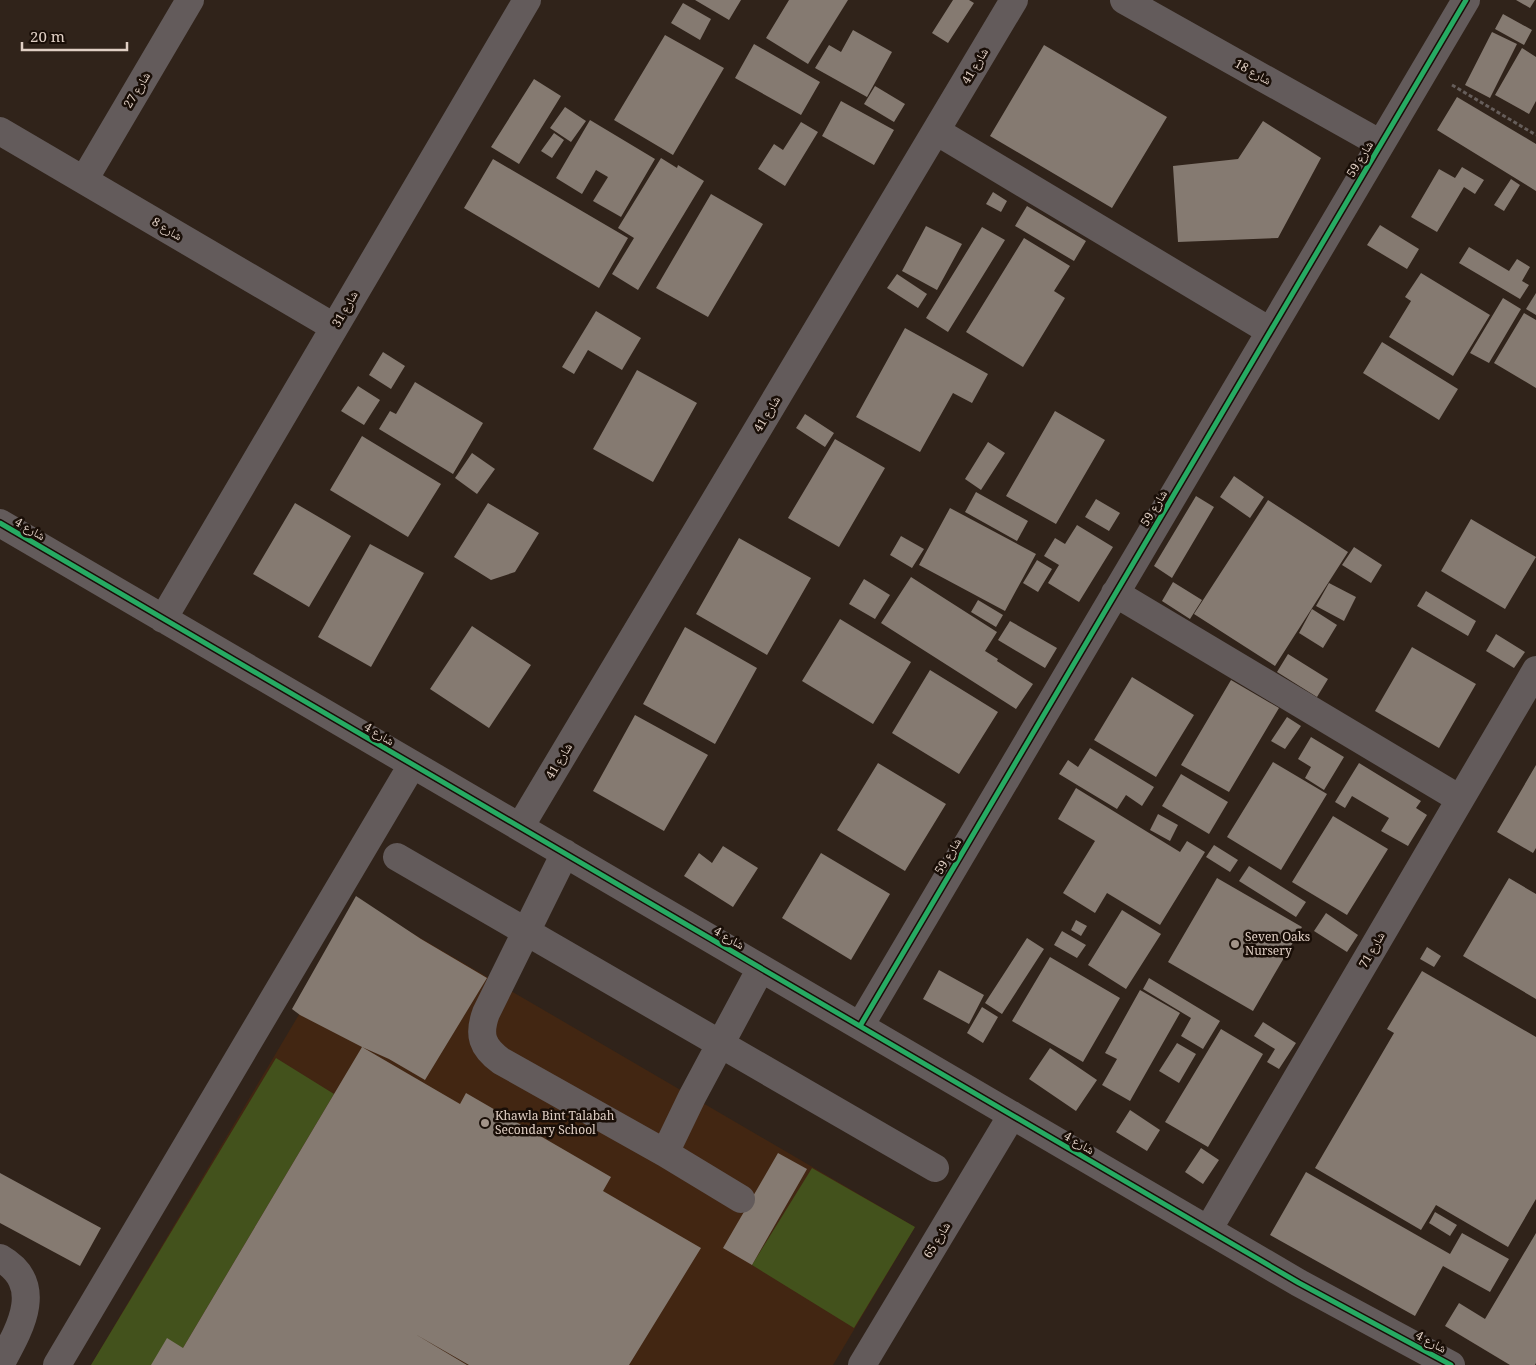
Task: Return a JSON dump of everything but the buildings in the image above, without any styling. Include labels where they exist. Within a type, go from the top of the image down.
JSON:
[{"type":"street","name":"شارع 27","points":[[84,180],[190,0]]},
{"type":"street","name":"شارع 31","points":[[164,619],[527,0]]},
{"type":"street","name":"شارع 41","points":[[520,827],[1014,0]]},
{"type":"street","name":"شارع 18","points":[[1124,0],[1381,144]]},
{"type":"street","name":"شارع 59","points":[[860,1026],[1466,0]]},
{"type":"street","name":"شارع 8","points":[[0,131],[334,327]]},
{"type":"street","points":[[936,131],[1270,331]]},
{"type":"street","name":"شارع 4","points":[[0,523],[1299,1283],[1451,1365]]},
{"type":"street","points":[[1115,593],[1460,799]]},
{"type":"street","name":"شارع 71","points":[[1208,1230],[1536,670]]},
{"type":"street","points":[[57,1365],[412,765]]},
{"type":"street","points":[[565,853],[481,1026],[483,1040],[489,1053],[665,1153],[741,1199]]},
{"type":"street","points":[[397,858],[935,1168]]},
{"type":"street","points":[[665,1153],[692,1097],[761,968]]},
{"type":"street","name":"شارع 65","points":[[862,1365],[1012,1115]]},
{"type":"street","points":[[0,1258],[10,1264],[18,1273],[26,1296],[25,1312],[20,1327],[0,1365]]},
{"type":"path","points":[[1426,69],[1536,135]]},
{"type":"shaded area","name":"Khawla Bint Talabah Secondary School","points":[[364,905],[915,1227],[833,1365],[91,1365]]},
{"type":"green space","points":[[276,1058],[334,1094],[183,1348],[151,1365],[91,1365]]},
{"type":"green space","points":[[812,1168],[915,1227],[854,1328],[752,1265]]},
{"type":"cycle path","points":[[860,1026],[1466,0]]},
{"type":"cycle path","points":[[0,523],[1299,1283],[1451,1365]]},
{"type":"place","name":"Seven Oaks Nursery","points":[[1235,944]]},
{"type":"place","name":"Khawla Bint Talabah Secondary School","points":[[485,1123]]}]
